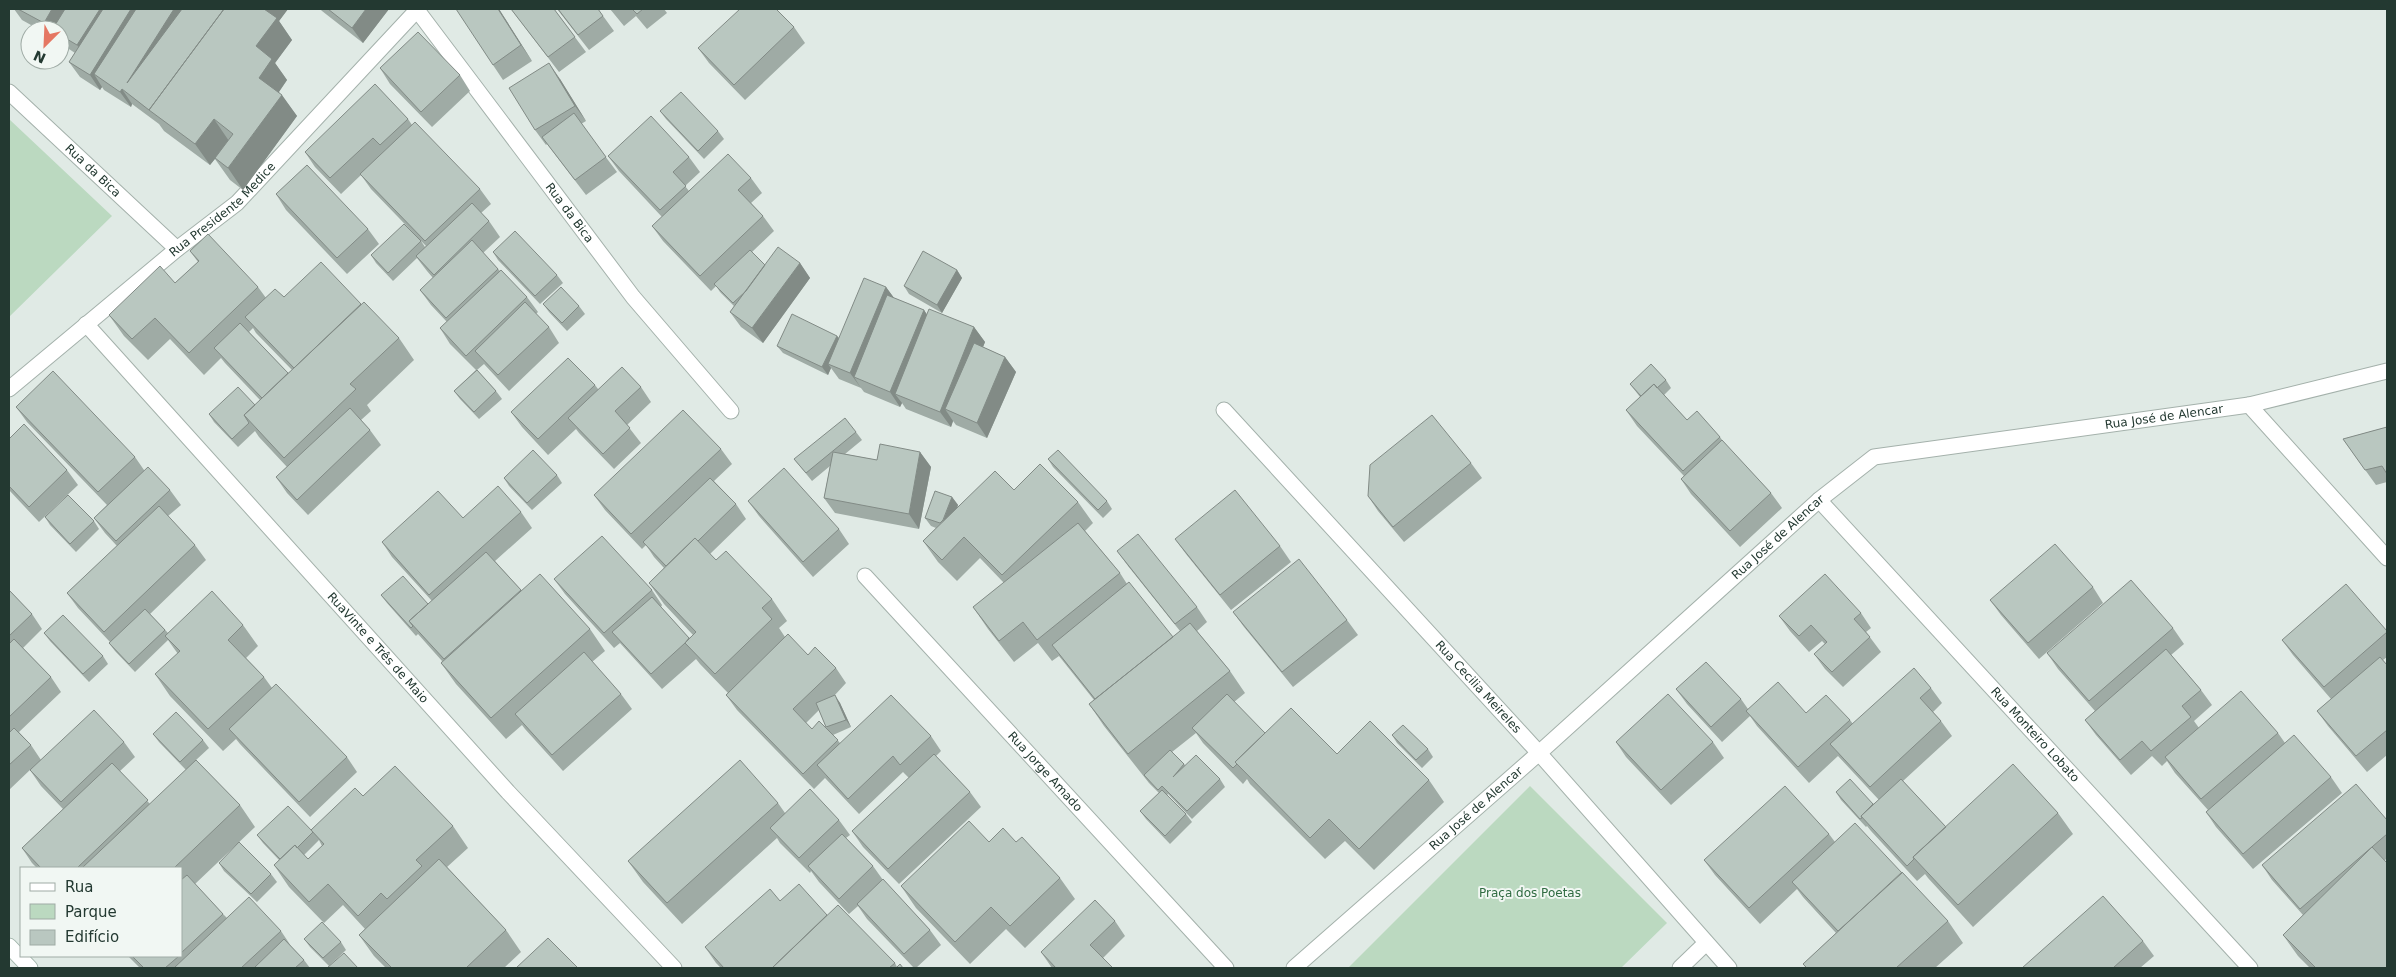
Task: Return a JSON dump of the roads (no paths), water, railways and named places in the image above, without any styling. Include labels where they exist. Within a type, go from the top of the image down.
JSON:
[{"type":"street","name":"Rua Presidente Medice","points":[[9,389],[178,249],[237,204],[417,10]]},
{"type":"street","name":"Rua da Bica","points":[[417,10],[633,297],[731,411]]},
{"type":"street","name":"Rua da Bica","points":[[9,92],[178,249]]},
{"type":"street","name":"RuaVinte e Três de Maio","points":[[86,324],[508,792],[674,968]]},
{"type":"street","name":"Rua José de Alencar","points":[[1294,968],[1539,753],[1819,500],[1874,457],[2249,405],[2387,371]]},
{"type":"street","points":[[2249,405],[2387,558]]},
{"type":"street","name":"Rua Cecilia Meireles","points":[[1224,410],[1539,753],[1729,968]]},
{"type":"street","name":"Rua Monteiro Lobato","points":[[1819,500],[2250,968]]},
{"type":"street","name":"Rua Jorge Amado","points":[[865,576],[1226,968]]},
{"type":"street","points":[[1680,968],[1706,943]]},
{"type":"street","points":[[9,946],[30,968]]},
{"type":"park label","name":"Praça dos Poetas","points":[[1530,893]]}]
